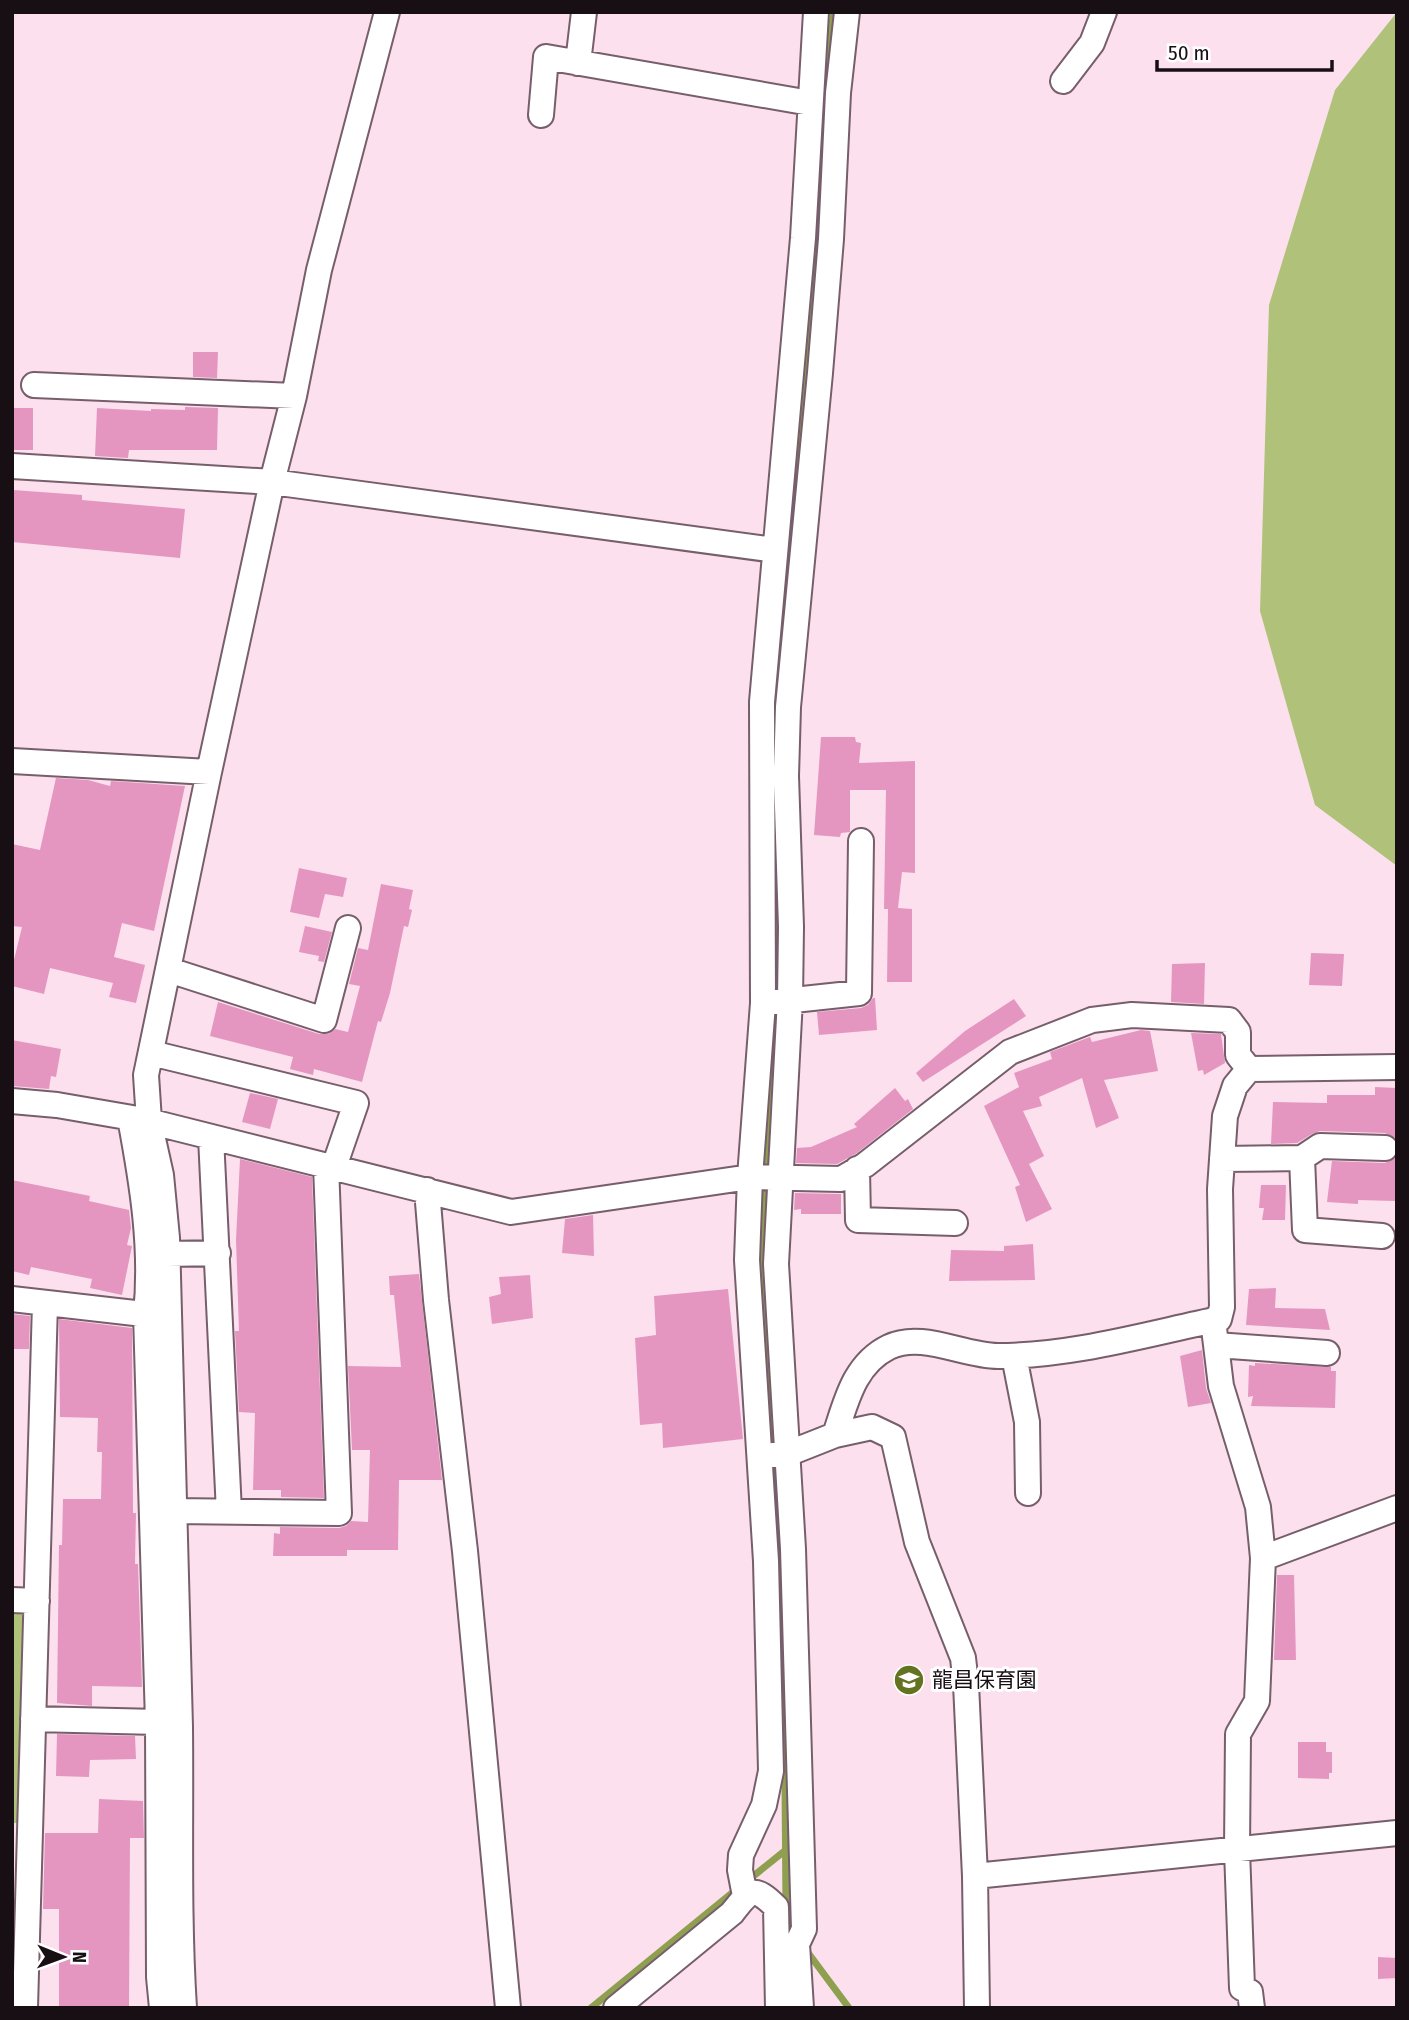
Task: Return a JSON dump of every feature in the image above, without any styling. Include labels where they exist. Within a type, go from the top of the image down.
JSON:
[{"type":"street","points":[[184,2008],[179,1937],[181,1806],[174,1511],[158,1315],[148,1292],[139,1119],[169,970],[202,772],[265,481],[387,12]]},
{"type":"street","points":[[578,63],[584,12]]},
{"type":"street","points":[[779,2008],[789,1907],[793,1563],[774,1455],[747,1259],[766,1177],[777,1001],[775,550],[801,265],[816,12]]},
{"type":"street","points":[[775,705],[820,373],[831,239],[838,93],[847,12]]},
{"type":"street","points":[[1063,81],[1092,43],[1104,12]]},
{"type":"street","points":[[541,115],[546,57],[810,103]]},
{"type":"street","points":[[34,385],[285,396]]},
{"type":"street","points":[[12,467],[265,481],[775,550]]},
{"type":"street","points":[[12,761],[202,772]]},
{"type":"street","points":[[777,1001],[859,993],[861,841]]},
{"type":"street","points":[[169,970],[324,1020],[348,928]]},
{"type":"street","points":[[12,1101],[57,1105],[139,1119],[511,1212],[766,1177],[841,1179],[1010,1052],[1092,1020],[1132,1015],[1229,1020],[1238,1032],[1238,1055],[1249,1069]]},
{"type":"street","points":[[151,1053],[356,1103],[330,1166],[339,1513],[174,1511]]},
{"type":"street","points":[[835,1435],[854,1381],[866,1364],[889,1347],[916,1341],[986,1356],[1014,1356],[1077,1348],[1219,1319],[1222,1307],[1222,1159],[1225,1116],[1235,1086],[1249,1069],[1397,1067]]},
{"type":"street","points":[[139,1119],[161,1175],[167,1255],[158,1315],[159,1977],[162,2008]]},
{"type":"street","points":[[211,1137],[229,1512]]},
{"type":"street","points":[[1222,1159],[1302,1158],[1320,1146],[1385,1148]]},
{"type":"street","points":[[1302,1158],[1306,1230],[1382,1236]]},
{"type":"street","points":[[857,1169],[858,1220],[955,1223]]},
{"type":"street","points":[[426,1190],[466,1551],[508,2008]]},
{"type":"street","points":[[167,1255],[218,1254]]},
{"type":"street","points":[[12,1299],[158,1315]]},
{"type":"street","points":[[25,2008],[21,1842],[33,1719],[24,1601],[45,1303]]},
{"type":"street","points":[[1213,1320],[1221,1387],[1258,1507],[1263,1558],[1256,1701],[1238,1734],[1237,1850],[1242,1988],[1250,1992],[1252,2008]]},
{"type":"street","points":[[1216,1345],[1327,1353]]},
{"type":"street","points":[[1014,1356],[1027,1422],[1028,1493]]},
{"type":"street","points":[[774,1455],[835,1435],[872,1427],[893,1437],[917,1542],[963,1658],[975,1877],[977,2008]]},
{"type":"street","points":[[616,2008],[732,1913],[744,1888],[741,1855],[764,1805],[771,1771],[766,1561],[774,1455]]},
{"type":"street","points":[[1263,1558],[1397,1508]]},
{"type":"street","points":[[33,1719],[158,1722]]},
{"type":"street","points":[[975,1877],[1397,1833]]},
{"type":"street","points":[[744,1888],[762,1893],[789,1907],[804,1929],[798,1940],[801,2008]]},
{"type":"green space","points":[[1397,12],[1397,866],[1315,805],[1260,611],[1269,305],[1335,90]]},
{"type":"green space","points":[[12,1609],[26,1609],[18,1823],[12,1823]]},
{"type":"building","points":[[193,352],[218,352],[217,378],[193,377]]},
{"type":"building","points":[[185,407],[218,408],[217,450],[129,450],[128,458],[95,456],[97,408],[151,411],[185,410]]},
{"type":"building","points":[[12,408],[33,408],[33,450],[12,450]]},
{"type":"building","points":[[13,490],[82,495],[82,500],[185,509],[180,558],[12,542]]},
{"type":"building","points":[[821,737],[855,737],[856,742],[861,743],[859,763],[915,761],[915,873],[902,872],[898,908],[912,909],[912,982],[887,982],[888,909],[884,909],[886,790],[850,790],[850,832],[841,833],[840,837],[814,835]]},
{"type":"building","points":[[56,778],[88,780],[110,786],[111,781],[185,786],[154,931],[122,923],[114,957],[145,965],[136,1003],[109,997],[113,983],[50,968],[44,994],[12,986],[12,968],[22,927],[12,926],[12,844],[40,850]]},
{"type":"building","points":[[299,868],[347,878],[343,897],[325,894],[319,918],[290,912]]},
{"type":"building","points":[[381,884],[413,890],[409,909],[412,910],[408,927],[404,926],[390,993],[381,1022],[378,1021],[362,1082],[314,1069],[313,1075],[290,1069],[293,1057],[210,1036],[218,1002],[319,1034],[328,1034],[335,1029],[348,1032],[360,986],[349,984],[358,948],[368,950]]},
{"type":"building","points":[[305,926],[332,932],[324,962],[318,961],[319,956],[299,952]]},
{"type":"building","points":[[1311,953],[1344,954],[1342,986],[1309,985]]},
{"type":"building","points":[[1205,963],[1204,1004],[1171,1002],[1172,964]]},
{"type":"building","points":[[873,998],[877,1030],[819,1035],[817,1012],[861,1008],[868,1005]]},
{"type":"building","points":[[1014,999],[1026,1016],[923,1082],[916,1073],[965,1031]]},
{"type":"building","points":[[1141,1030],[1150,1031],[1158,1071],[1104,1080],[1119,1118],[1096,1128],[1082,1078],[1039,1097],[1042,1106],[1023,1111],[1044,1156],[1029,1164],[1052,1209],[1026,1222],[1015,1187],[1020,1185],[984,1106],[1019,1087],[1014,1073],[1052,1059],[1050,1052],[1090,1037],[1092,1042]]},
{"type":"building","points":[[1191,1033],[1221,1034],[1225,1063],[1204,1075],[1203,1070],[1198,1071]]},
{"type":"building","points":[[12,1040],[61,1049],[56,1077],[51,1076],[49,1089],[12,1086]]},
{"type":"building","points":[[1375,1087],[1397,1088],[1397,1139],[1385,1133],[1320,1131],[1297,1143],[1271,1144],[1273,1102],[1327,1103],[1327,1095],[1375,1095]]},
{"type":"building","points":[[895,1088],[905,1101],[908,1099],[913,1109],[857,1153],[837,1164],[796,1163],[797,1148],[811,1147],[857,1127],[854,1124]]},
{"type":"building","points":[[250,1093],[278,1099],[270,1129],[242,1122]]},
{"type":"building","points":[[1397,1157],[1395,1201],[1358,1200],[1358,1204],[1327,1202],[1332,1161],[1385,1163]]},
{"type":"building","points":[[240,1159],[312,1177],[324,1498],[281,1497],[281,1490],[253,1490],[255,1413],[239,1412],[235,1331],[239,1331],[236,1240]]},
{"type":"building","points":[[12,1180],[90,1196],[89,1201],[129,1210],[131,1228],[127,1245],[132,1246],[122,1295],[90,1288],[92,1279],[31,1267],[29,1275],[12,1271]]},
{"type":"building","points":[[1261,1185],[1286,1185],[1285,1220],[1262,1220],[1264,1208],[1259,1208]]},
{"type":"building","points":[[795,1193],[841,1194],[841,1214],[801,1214],[801,1209],[794,1210]]},
{"type":"building","points":[[593,1215],[594,1256],[562,1253],[565,1219]]},
{"type":"building","points":[[1033,1244],[1035,1280],[949,1281],[951,1250],[1004,1251],[1004,1246]]},
{"type":"building","points":[[419,1274],[442,1480],[399,1480],[398,1550],[347,1550],[347,1556],[273,1556],[274,1533],[280,1534],[280,1527],[339,1528],[351,1521],[368,1522],[370,1450],[352,1450],[348,1366],[401,1367],[394,1295],[390,1295],[389,1276]]},
{"type":"building","points":[[530,1275],[533,1318],[492,1324],[489,1297],[501,1294],[499,1277]]},
{"type":"building","points":[[1276,1288],[1275,1308],[1325,1309],[1330,1330],[1246,1325],[1249,1289]]},
{"type":"building","points":[[728,1289],[743,1439],[663,1448],[662,1423],[640,1425],[635,1338],[656,1335],[654,1296]]},
{"type":"building","points":[[12,1314],[30,1316],[29,1349],[12,1349]]},
{"type":"building","points":[[59,1319],[132,1328],[133,1513],[136,1513],[135,1564],[138,1564],[142,1687],[92,1686],[92,1706],[57,1703],[59,1545],[62,1545],[63,1499],[101,1499],[102,1452],[97,1452],[98,1418],[60,1417]]},
{"type":"building","points":[[1202,1350],[1206,1388],[1211,1403],[1188,1407],[1180,1356]]},
{"type":"building","points":[[1255,1363],[1331,1367],[1331,1371],[1336,1371],[1335,1408],[1251,1406],[1253,1396],[1248,1397],[1249,1365],[1255,1366]]},
{"type":"building","points":[[1277,1575],[1294,1575],[1296,1660],[1274,1660]]},
{"type":"building","points":[[57,1734],[135,1736],[136,1759],[90,1760],[89,1777],[56,1776]]},
{"type":"building","points":[[1298,1742],[1326,1742],[1326,1752],[1332,1752],[1332,1773],[1329,1773],[1329,1779],[1298,1778]]},
{"type":"building","points":[[99,1799],[143,1801],[144,1838],[130,1838],[129,2008],[59,2008],[59,1909],[43,1909],[45,1833],[98,1833]]},
{"type":"building","points":[[1378,1957],[1397,1958],[1397,1978],[1378,1979]]},
{"type":"waterway","points":[[816,222],[829,43],[834,12]]},
{"type":"waterway","points":[[782,640],[813,258]]},
{"type":"waterway","points":[[775,809],[778,969]]},
{"type":"waterway","points":[[775,1448],[762,1264],[777,1016]]},
{"type":"waterway","points":[[784,1655],[786,1909]]},
{"type":"waterway","points":[[746,1882],[787,1849]]},
{"type":"waterway","points":[[591,2008],[737,1889]]},
{"type":"waterway","points":[[806,1950],[849,2008]]},
{"type":"place","name":"龍昌保育園","points":[[909,1680]]}]
